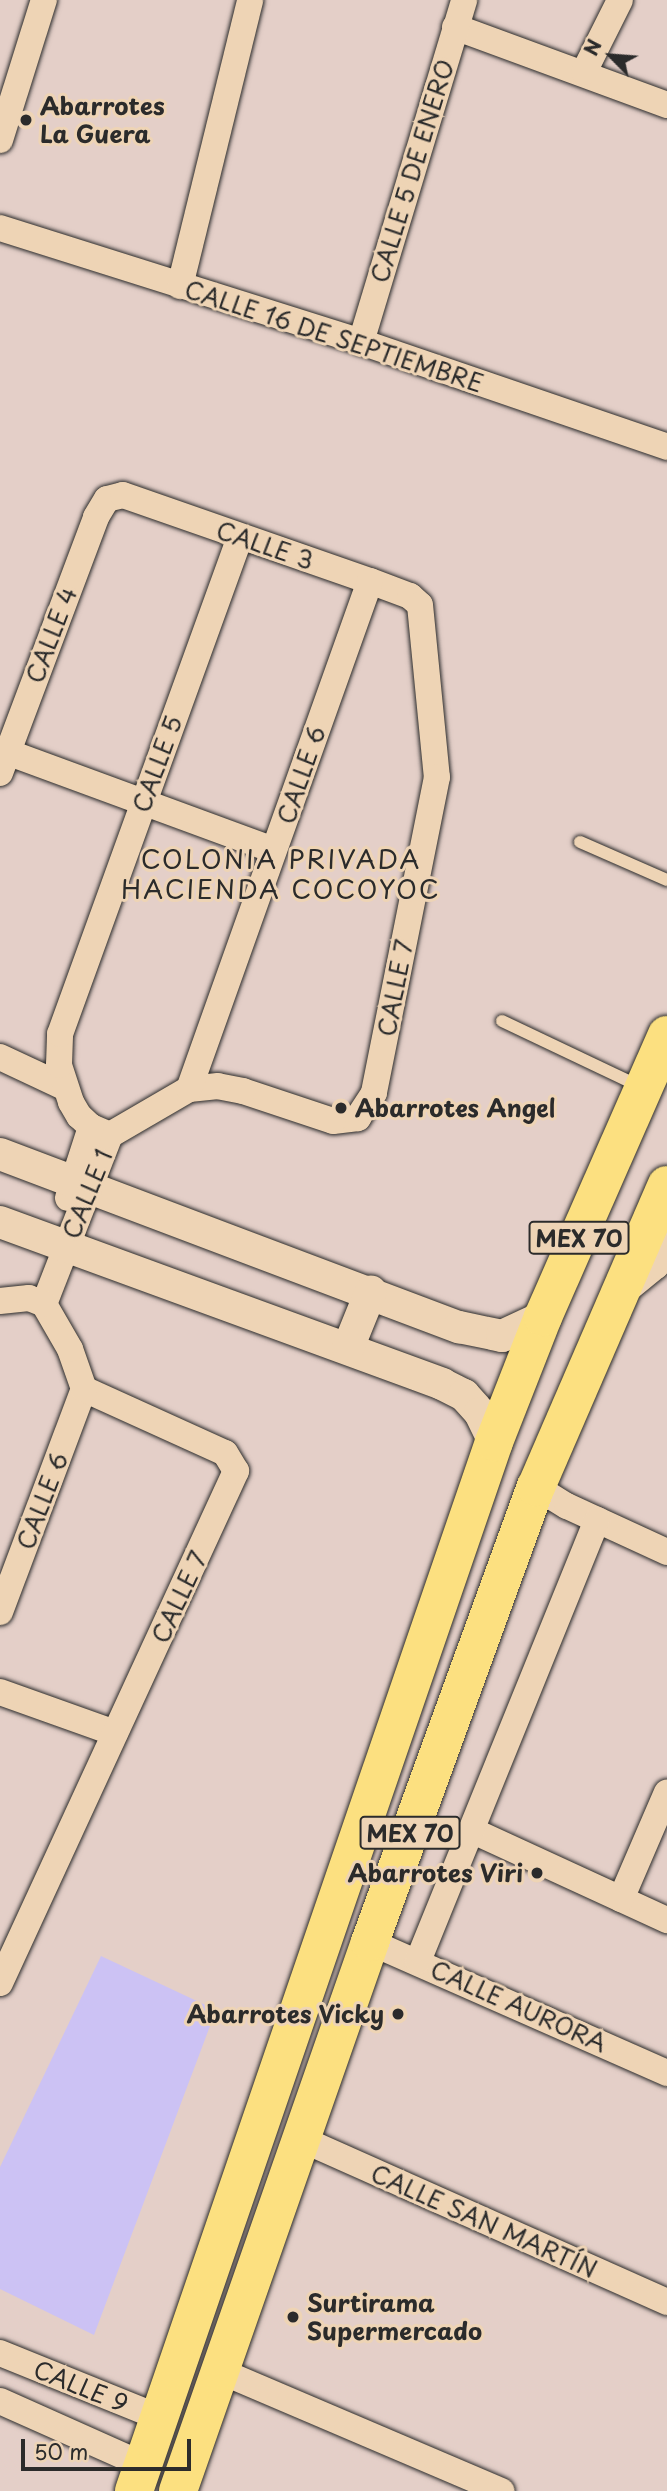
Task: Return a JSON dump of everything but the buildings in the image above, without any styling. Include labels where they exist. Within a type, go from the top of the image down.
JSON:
[{"type":"main road","name":"MEX 70","points":[[139,2478],[494,1442],[543,1317],[667,1035]]},
{"type":"main road","name":"MEX 70","points":[[178,2491],[370,1942],[536,1487],[667,1185]]},
{"type":"street","points":[[0,140],[44,0]]},
{"type":"street","points":[[180,285],[250,0]]},
{"type":"street","name":"CALLE 5 DE ENERO","points":[[361,342],[464,0]]},
{"type":"street","points":[[584,72],[620,0]]},
{"type":"street","points":[[455,27],[584,72],[667,105]]},
{"type":"street","name":"CALLE 16 DE SEPTIEMBRE","points":[[0,228],[665,440]]},
{"type":"street","name":"CALLE 3","points":[[107,499],[123,495],[370,581],[410,596],[420,604]]},
{"type":"street","name":"CALLE 4","points":[[4,762],[96,517],[107,499]]},
{"type":"street","name":"CALLE 5","points":[[101,1131],[79,1116],[64,1087],[60,1065],[60,1034],[240,537]]},
{"type":"street","name":"CALLE 6","points":[[190,1089],[370,581]]},
{"type":"street","name":"CALLE 7","points":[[358,1118],[374,1093],[437,777],[420,604]]},
{"type":"street","points":[[4,762],[143,802],[274,850]]},
{"type":"street","points":[[0,1056],[64,1087]]},
{"type":"street","name":"CALLE 1","points":[[36,1301],[101,1131],[190,1089],[218,1086],[243,1091],[332,1121],[358,1118]]},
{"type":"street","points":[[0,1154],[371,1291],[459,1327],[502,1336],[543,1317]]},
{"type":"street","points":[[0,1222],[442,1384],[464,1395],[480,1413],[494,1442]]},
{"type":"street","points":[[617,1298],[656,1266],[667,1244]]},
{"type":"street","points":[[348,1348],[371,1291]]},
{"type":"street","points":[[0,1301],[36,1301],[70,1349],[84,1389]]},
{"type":"street","name":"CALLE 6","points":[[0,1612],[84,1389]]},
{"type":"street","name":"CALLE 7","points":[[0,1983],[236,1471],[225,1453],[84,1389]]},
{"type":"street","points":[[536,1487],[597,1520],[667,1552]]},
{"type":"street","points":[[418,1961],[597,1520]]},
{"type":"street","points":[[0,1692],[115,1733]]},
{"type":"street","points":[[621,1899],[667,1792]]},
{"type":"street","points":[[471,1830],[667,1920]]},
{"type":"street","name":"CALLE AURORA","points":[[370,1942],[667,2073]]},
{"type":"street","name":"CALLE SAN MARTÍN","points":[[301,2139],[667,2302]]},
{"type":"street","name":"CALLE 9","points":[[0,2353],[161,2418]]},
{"type":"street","points":[[220,2371],[501,2491]]},
{"type":"street","points":[[0,2400],[139,2478]]},
{"type":"lane","points":[[580,842],[667,880]]},
{"type":"lane","points":[[502,1021],[644,1088]]},
{"type":"place","name":"Abarrotes La Guera","points":[[26,120]]},
{"type":"place","name":"Abarrotes Angel","points":[[341,1108]]},
{"type":"place","name":"Abarrotes Viri","points":[[537,1873]]},
{"type":"place","name":"Abarrotes Vicky","points":[[398,2014]]},
{"type":"place","name":"Surtirama Supermercado","points":[[293,2317]]},
{"type":"district","name":"COLONIA PRIVADA HACIENDA COCOYOC","points":[[281,874]]}]
